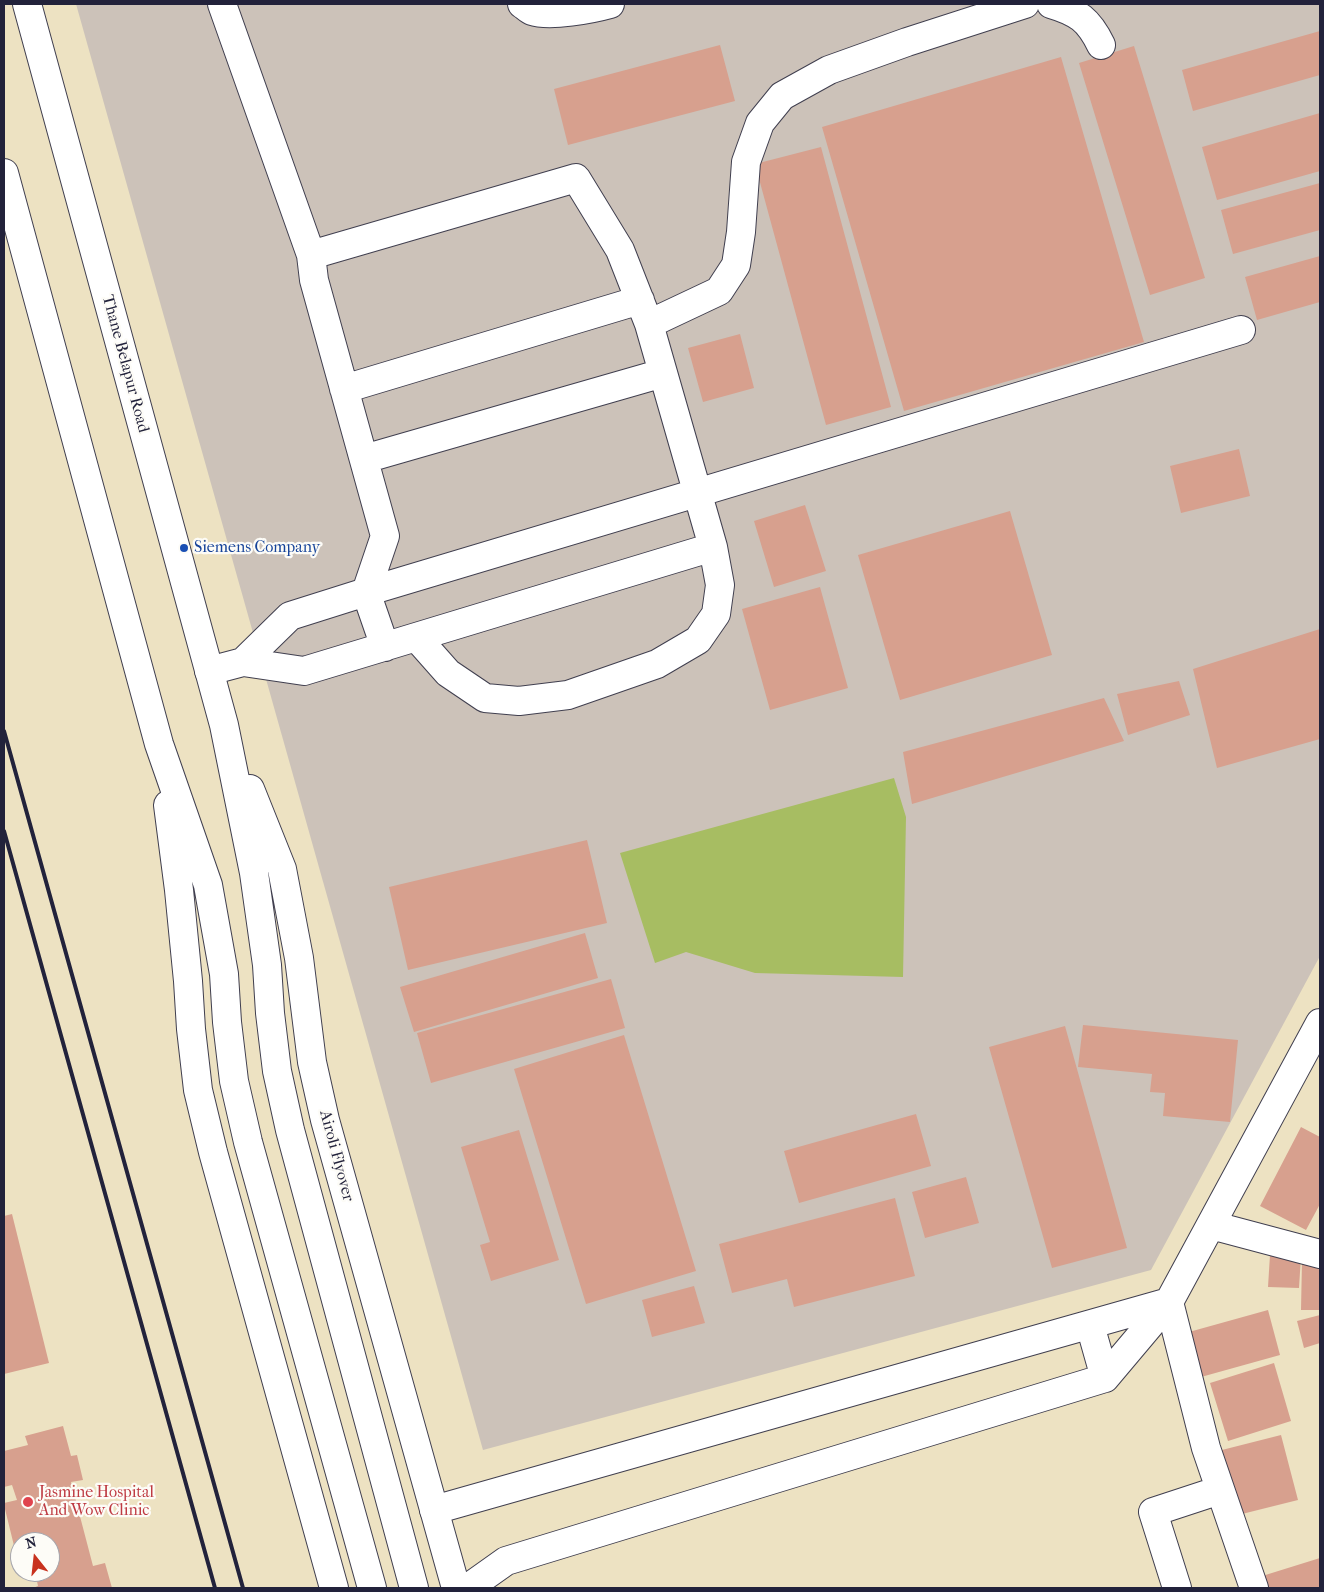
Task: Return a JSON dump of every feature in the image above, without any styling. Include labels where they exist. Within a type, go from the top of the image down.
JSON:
[{"type":"main road","name":"Thane Belapur Road","points":[[27,4],[224,725]]},
{"type":"main road","points":[[222,4],[311,255],[314,280],[385,536],[366,592],[386,647]]},
{"type":"main road","points":[[522,4],[532,11],[558,13],[610,4]]},
{"type":"main road","points":[[344,389],[645,312],[719,291],[736,265],[741,232],[746,162],[760,123],[782,96],[829,70],[906,42],[1025,4]]},
{"type":"main road","points":[[1051,4],[1072,10],[1093,29],[1101,46]]},
{"type":"main road","points":[[4,173],[159,744],[208,886],[224,974],[226,1022],[234,1081],[248,1142],[372,1588]]},
{"type":"main road","points":[[311,255],[576,178],[620,250],[645,312],[698,492],[713,547],[720,585],[716,614],[698,640],[657,664],[568,695],[519,701],[485,698],[448,673],[417,638]]},
{"type":"main road","points":[[243,662],[290,616],[1241,330]]},
{"type":"main road","points":[[364,459],[663,372]]},
{"type":"main road","points":[[209,671],[243,662],[304,671],[713,547]]},
{"type":"main road","points":[[224,725],[254,873],[267,965],[270,1013],[277,1071],[292,1139],[414,1588]]},
{"type":"main road","name":"Airoli Flyover","points":[[224,725],[282,869],[299,958],[312,1062],[325,1120],[456,1588]]},
{"type":"main road","points":[[159,744],[179,890],[198,1090],[213,1152],[334,1588]]},
{"type":"main road","points":[[468,1588],[506,1561],[1105,1378],[1169,1302],[1320,1023]]},
{"type":"main road","points":[[1211,1225],[1320,1254]]},
{"type":"main road","points":[[434,1510],[1169,1302]]},
{"type":"main road","points":[[1169,1302],[1206,1448],[1254,1588]]},
{"type":"main road","points":[[1090,1325],[1105,1378]]},
{"type":"main road","points":[[1177,1588],[1153,1512],[1220,1490]]},
{"type":"shaded area","points":[[76,4],[1320,4],[1320,956],[1151,1270],[483,1450]]},
{"type":"green space","points":[[894,778],[906,817],[903,977],[755,973],[686,952],[655,963],[620,853]]},
{"type":"building","points":[[1320,31],[1320,75],[1193,111],[1182,70]]},
{"type":"building","points":[[720,45],[735,101],[568,145],[554,89]]},
{"type":"building","points":[[1134,46],[1205,278],[1150,295],[1079,63]]},
{"type":"building","points":[[1061,57],[1144,342],[904,411],[822,127]]},
{"type":"building","points":[[1320,113],[1320,171],[1217,200],[1202,147]]},
{"type":"building","points":[[821,147],[891,407],[826,425],[755,164]]},
{"type":"building","points":[[1320,183],[1320,230],[1233,254],[1221,210]]},
{"type":"building","points":[[1320,256],[1320,302],[1257,320],[1245,277]]},
{"type":"building","points":[[740,334],[754,388],[703,402],[688,348]]},
{"type":"building","points":[[1239,449],[1250,496],[1181,513],[1170,466]]},
{"type":"building","points":[[805,505],[826,571],[774,587],[754,521]]},
{"type":"building","points":[[1010,511],[1052,655],[900,700],[858,555]]},
{"type":"building","points":[[820,587],[848,688],[770,710],[742,609]]},
{"type":"building","points":[[1320,629],[1320,739],[1217,768],[1193,669]]},
{"type":"building","points":[[1179,681],[1190,715],[1128,735],[1117,694]]},
{"type":"building","points":[[1104,698],[1124,741],[912,804],[903,752]]},
{"type":"building","points":[[587,840],[607,923],[408,970],[389,887]]},
{"type":"building","points":[[585,933],[598,978],[414,1032],[400,987]]},
{"type":"building","points":[[611,979],[625,1028],[431,1083],[417,1033]]},
{"type":"building","points":[[1083,1025],[1238,1040],[1230,1122],[1163,1116],[1165,1093],[1150,1092],[1152,1074],[1078,1067]]},
{"type":"building","points":[[1065,1026],[1127,1248],[1052,1268],[989,1047]]},
{"type":"building","points":[[624,1035],[696,1271],[586,1304],[514,1069]]},
{"type":"building","points":[[916,1114],[931,1166],[799,1203],[784,1151]]},
{"type":"building","points":[[1301,1127],[1320,1137],[1320,1204],[1306,1230],[1260,1206]]},
{"type":"building","points":[[519,1130],[559,1260],[491,1281],[480,1245],[490,1242],[461,1147]]},
{"type":"building","points":[[966,1177],[979,1223],[925,1238],[912,1192]]},
{"type":"building","points":[[895,1198],[915,1276],[794,1307],[787,1279],[732,1293],[719,1244]]},
{"type":"building","points":[[12,1214],[49,1363],[4,1374],[4,1216]]},
{"type":"building","points":[[1270,1255],[1301,1256],[1299,1288],[1268,1287]]},
{"type":"building","points":[[1302,1260],[1320,1261],[1320,1310],[1301,1310]]},
{"type":"building","points":[[694,1286],[705,1323],[652,1337],[642,1300]]},
{"type":"building","points":[[1268,1310],[1280,1355],[1201,1377],[1189,1332]]},
{"type":"building","points":[[1320,1315],[1320,1343],[1304,1348],[1297,1321]]},
{"type":"building","points":[[1274,1363],[1291,1421],[1228,1441],[1210,1383]]},
{"type":"building","points":[[63,1426],[71,1456],[77,1455],[83,1480],[71,1482],[93,1566],[105,1563],[112,1588],[33,1588],[38,1586],[37,1582],[60,1582],[60,1532],[11,1532],[4,1503],[17,1500],[12,1485],[4,1487],[4,1451],[28,1445],[25,1436]]},
{"type":"building","points":[[1281,1435],[1298,1500],[1234,1516],[1218,1451]]},
{"type":"building","points":[[1320,1558],[1320,1588],[1262,1588],[1259,1577]]},
{"type":"railway","points":[[4,731],[243,1588]]},
{"type":"railway","points":[[4,831],[215,1588]]},
{"type":"place","name":"Siemens Company","points":[[184,548]]},
{"type":"place","name":"Jasmine Hospital And Wow Clinic","points":[[28,1502]]}]
